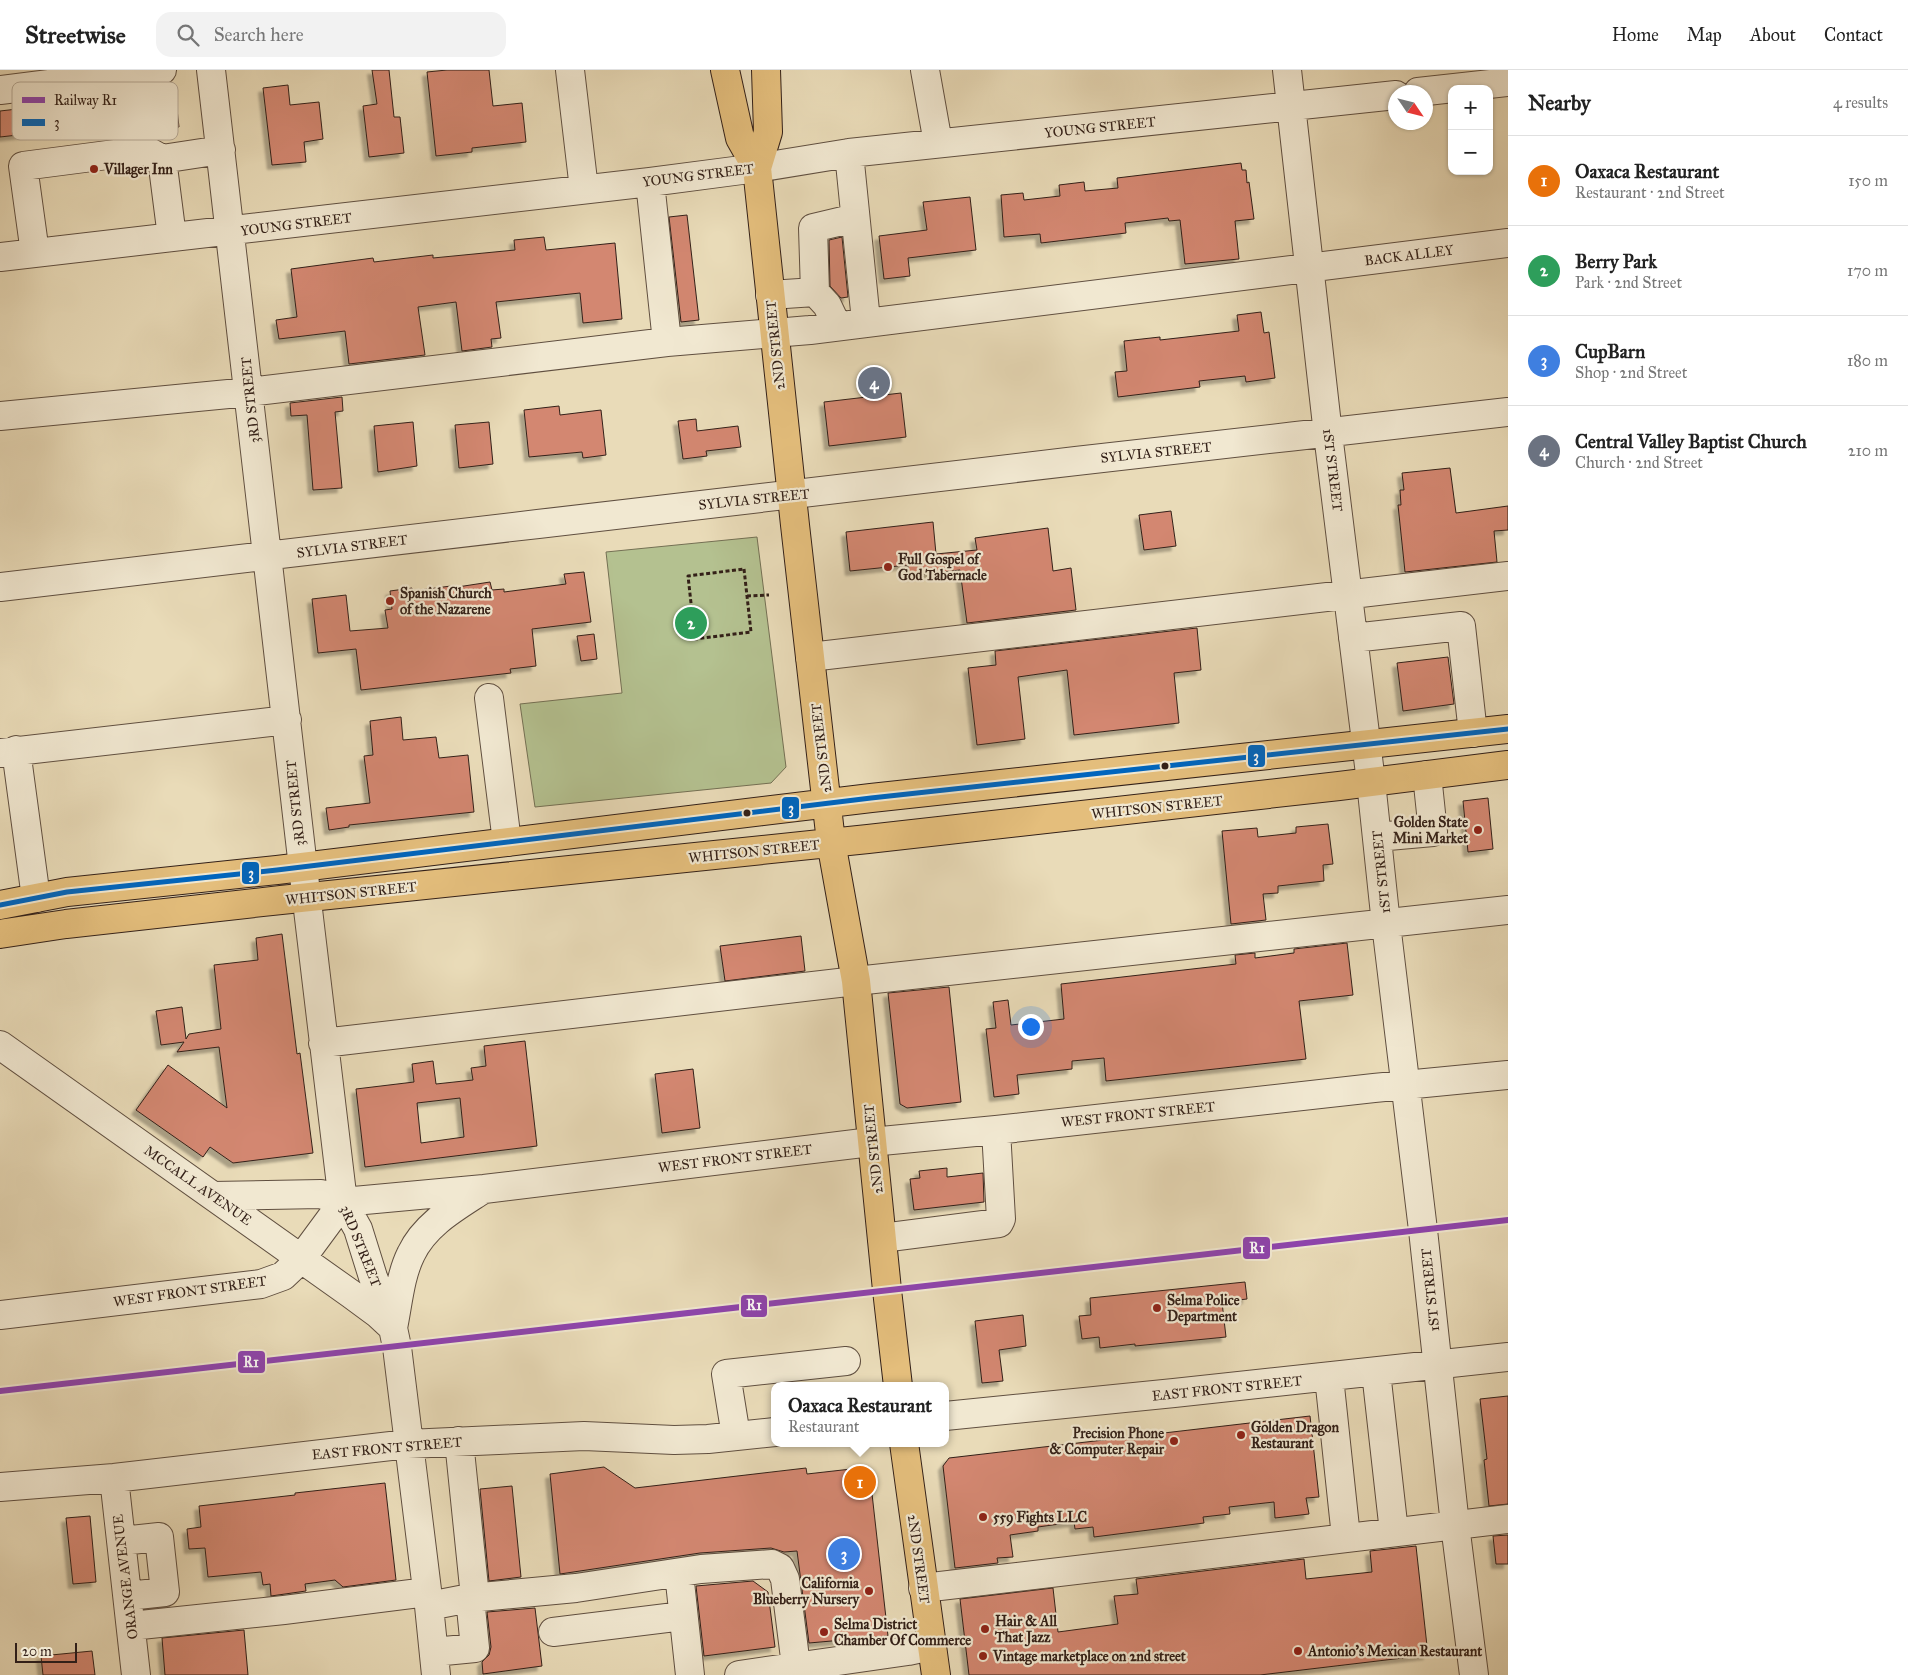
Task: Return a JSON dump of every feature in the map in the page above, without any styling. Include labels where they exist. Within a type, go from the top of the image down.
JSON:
[{"type":"main road","name":"2ND STREET","points":[[725,70],[740,138],[757,168]]},
{"type":"main road","name":"2ND STREET","points":[[766,70],[768,132],[757,168],[791,495],[827,803],[856,981],[898,1382]]},
{"type":"main road","points":[[0,904],[66,892],[302,866],[827,803],[1508,729]]},
{"type":"main road","name":"WHITSON STREET","points":[[0,934],[66,924],[832,842],[1508,765]]},
{"type":"main road","name":"2ND STREET","points":[[905,1447],[936,1675]]},
{"type":"street","points":[[65,82],[162,70]]},
{"type":"street","name":"3RD STREET","points":[[211,70],[305,898],[343,1202],[358,1229],[373,1277],[393,1328],[403,1391],[435,1664]]},
{"type":"street","points":[[570,70],[584,189]]},
{"type":"street","points":[[924,70],[938,143]]},
{"type":"street","name":"1ST STREET","points":[[1287,70],[1474,1675]]},
{"type":"street","points":[[1433,90],[1508,82]]},
{"type":"street","name":"YOUNG STREET","points":[[0,257],[230,232],[650,182],[757,168],[849,153],[1388,96]]},
{"type":"street","points":[[35,253],[23,166],[146,150],[162,160],[221,150]]},
{"type":"street","points":[[849,153],[854,218],[866,321]]},
{"type":"street","points":[[162,160],[172,237]]},
{"type":"street","points":[[650,182],[667,342]]},
{"type":"street","points":[[837,326],[827,305],[815,292],[813,228],[854,218]]},
{"type":"street","name":"BACK ALLEY","points":[[0,416],[249,392],[667,342],[837,326],[1508,243]]},
{"type":"street","points":[[770,295],[815,292]]},
{"type":"street","name":"SYLVIA STREET","points":[[0,586],[1508,412]]},
{"type":"street","points":[[810,657],[1349,596],[1508,576]]},
{"type":"street","points":[[1353,638],[1461,626],[1473,732]]},
{"type":"street","points":[[489,698],[507,842]]},
{"type":"street","points":[[36,898],[8,752],[286,720]]},
{"type":"street","points":[[1377,837],[1433,832],[1427,775]]},
{"type":"street","points":[[323,1043],[856,981],[1508,910]]},
{"type":"street","name":"MCCALL AVENUE","points":[[0,1045],[302,1259],[378,1314],[393,1328]]},
{"type":"street","name":"WEST FRONT STREET","points":[[0,1315],[261,1284],[283,1276],[302,1259],[343,1202],[484,1189],[872,1142],[1508,1075]]},
{"type":"street","points":[[882,1238],[999,1223],[1001,1219],[996,1130]]},
{"type":"street","points":[[393,1328],[405,1269],[417,1242],[436,1223],[484,1189]]},
{"type":"street","points":[[214,1196],[322,1194],[343,1202]]},
{"type":"street","name":"EAST FRONT STREET","points":[[949,1416],[1508,1357]]},
{"type":"street","points":[[736,1436],[726,1374],[846,1361]]},
{"type":"street","points":[[1376,1372],[1394,1532]]},
{"type":"street","points":[[1329,1377],[1346,1537]]},
{"type":"street","name":"EAST FRONT STREET","points":[[0,1487],[114,1478],[408,1444],[584,1436],[674,1440],[771,1432]]},
{"type":"street","points":[[435,1664],[475,1648],[473,1598],[459,1441]]},
{"type":"street","name":"ORANGE AVENUE","points":[[114,1478],[136,1675]]},
{"type":"street","points":[[923,1588],[1508,1518]]},
{"type":"street","points":[[121,1541],[159,1536],[165,1592],[128,1596]]},
{"type":"street","points":[[131,1626],[284,1610],[428,1599],[473,1598],[576,1588],[764,1563],[780,1568],[785,1579],[796,1666]]},
{"type":"street","points":[[679,1573],[690,1675]]},
{"type":"street","points":[[553,1632],[683,1616]]},
{"type":"street","points":[[739,1675],[908,1652],[931,1646]]},
{"type":"path","points":[[744,569],[747,596],[752,632],[695,639],[688,576],[744,569]]},
{"type":"path","points":[[747,596],[769,594]]},
{"type":"green space","points":[[757,537],[786,767],[771,783],[535,807],[520,704],[622,693],[606,552]]},
{"type":"building","points":[[372,70],[389,70],[394,117],[400,117],[404,153],[369,157],[363,106],[377,104]]},
{"type":"building","points":[[489,70],[493,106],[522,103],[526,142],[472,148],[472,152],[436,156],[427,72]]},
{"type":"building","points":[[288,85],[290,105],[319,102],[323,139],[304,142],[306,162],[272,165],[263,88]]},
{"type":"building","points":[[12,110],[12,136],[0,137],[0,111]]},
{"type":"building","points":[[1241,163],[1242,170],[1246,170],[1247,183],[1249,182],[1254,219],[1235,221],[1239,259],[1185,264],[1180,220],[1169,221],[1168,218],[1125,223],[1126,233],[1041,243],[1040,234],[1004,237],[1001,195],[1023,193],[1024,200],[1060,196],[1059,185],[1084,182],[1085,191],[1118,188],[1117,178]]},
{"type":"building","points":[[970,197],[976,250],[908,258],[910,276],[884,279],[879,236],[927,230],[923,202]]},
{"type":"building","points":[[687,215],[699,320],[681,322],[669,217]]},
{"type":"building","points":[[544,237],[546,250],[615,243],[622,319],[583,323],[580,293],[496,302],[501,338],[491,339],[492,347],[462,351],[456,302],[418,307],[425,355],[349,364],[345,331],[279,339],[276,320],[297,317],[291,269],[373,258],[374,262],[433,255],[433,258],[515,250],[514,240]]},
{"type":"building","points":[[842,237],[848,297],[841,298],[830,286],[829,240]]},
{"type":"building","points":[[1261,312],[1264,333],[1269,332],[1275,378],[1246,382],[1245,376],[1199,381],[1200,387],[1118,397],[1115,372],[1127,371],[1124,341],[1160,337],[1160,340],[1239,331],[1237,315]]},
{"type":"building","points":[[901,393],[906,437],[829,446],[824,402]]},
{"type":"building","points":[[342,397],[343,411],[335,412],[342,488],[313,490],[307,415],[291,416],[290,403]]},
{"type":"building","points":[[559,406],[560,415],[601,410],[606,455],[583,458],[582,452],[529,457],[524,410]]},
{"type":"building","points":[[696,419],[697,431],[738,426],[741,447],[706,451],[707,456],[683,459],[678,421]]},
{"type":"building","points":[[413,422],[417,466],[378,472],[374,426]]},
{"type":"building","points":[[489,422],[493,464],[459,468],[455,425]]},
{"type":"building","points":[[1450,468],[1456,513],[1508,506],[1508,530],[1494,531],[1497,562],[1405,572],[1398,505],[1401,505],[1400,490],[1404,490],[1402,473]]},
{"type":"building","points":[[1171,511],[1176,546],[1144,550],[1139,515]]},
{"type":"building","points":[[933,522],[936,554],[977,550],[975,538],[1048,528],[1053,571],[1071,568],[1076,610],[967,623],[960,570],[909,576],[908,565],[850,571],[846,532]]},
{"type":"building","points":[[584,572],[591,622],[532,629],[536,666],[510,669],[511,673],[361,690],[356,649],[318,653],[312,599],[346,595],[350,631],[388,628],[385,610],[392,609],[390,591],[412,588],[412,591],[451,586],[451,588],[490,582],[492,590],[504,589],[504,592],[566,584],[564,574]]},
{"type":"building","points":[[1197,628],[1201,670],[1174,673],[1179,723],[1074,735],[1067,670],[1018,677],[1025,739],[977,745],[968,668],[996,665],[995,651]]},
{"type":"building","points":[[594,634],[597,659],[581,661],[577,636]]},
{"type":"building","points":[[1448,657],[1454,704],[1403,711],[1397,663]]},
{"type":"building","points":[[401,717],[403,740],[436,737],[439,758],[468,755],[474,812],[349,825],[349,827],[329,830],[326,808],[370,803],[364,756],[373,755],[370,721]]},
{"type":"building","points":[[1488,798],[1493,849],[1468,852],[1463,801]]},
{"type":"building","points":[[1328,824],[1333,864],[1323,865],[1324,881],[1278,886],[1278,893],[1263,894],[1266,920],[1231,924],[1222,831],[1257,828],[1258,837],[1296,833],[1296,827]]},
{"type":"building","points":[[282,934],[297,1054],[300,1053],[313,1153],[233,1163],[210,1147],[203,1157],[136,1110],[168,1065],[227,1108],[219,1047],[177,1052],[184,1042],[161,1045],[156,1011],[182,1007],[186,1039],[189,1034],[221,1029],[214,965],[258,960],[256,938]]},
{"type":"building","points":[[801,936],[805,971],[725,981],[720,946]]},
{"type":"building","points":[[1347,943],[1353,995],[1299,1001],[1306,1059],[1106,1081],[1104,1058],[1072,1061],[1072,1069],[1017,1075],[1019,1094],[994,1097],[986,1029],[996,1028],[993,1002],[1008,1000],[1011,1025],[1064,1019],[1061,984],[1236,964],[1235,955],[1255,953],[1255,958],[1294,953],[1294,949]]},
{"type":"building","points":[[949,987],[961,1102],[907,1108],[900,1104],[888,993]]},
{"type":"building","points":[[525,1041],[537,1146],[365,1167],[356,1089],[414,1082],[412,1064],[433,1061],[436,1084],[473,1080],[471,1068],[486,1066],[484,1046]],"holes":[[[460,1098],[464,1137],[421,1143],[417,1103]]]},
{"type":"building","points":[[693,1069],[700,1128],[662,1133],[655,1074]]},
{"type":"building","points":[[947,1168],[947,1177],[983,1173],[984,1202],[914,1210],[910,1179],[920,1178],[919,1171]]},
{"type":"building","name":"Selma Police Department","points":[[1245,1282],[1247,1299],[1222,1302],[1226,1337],[1100,1348],[1099,1337],[1082,1339],[1079,1316],[1091,1315],[1090,1298]]},
{"type":"building","points":[[1023,1315],[1026,1346],[999,1350],[1003,1381],[982,1383],[975,1321]]},
{"type":"building","points":[[1508,1396],[1508,1504],[1489,1506],[1484,1460],[1487,1459],[1480,1399]]},
{"type":"building","points":[[1310,1416],[1319,1497],[1306,1498],[1309,1514],[1275,1518],[1274,1502],[1229,1507],[1230,1514],[1203,1517],[1204,1523],[1094,1537],[1093,1527],[1075,1529],[1074,1522],[1038,1527],[1038,1531],[1010,1535],[1013,1557],[997,1558],[998,1563],[955,1568],[943,1466],[949,1458]]},
{"type":"building","points":[[604,1467],[635,1488],[806,1468],[807,1474],[869,1467],[888,1636],[809,1643],[797,1551],[784,1552],[771,1548],[700,1553],[560,1574],[550,1474]]},
{"type":"building","points":[[385,1483],[396,1580],[343,1587],[335,1580],[305,1584],[306,1591],[271,1596],[270,1584],[263,1585],[261,1572],[208,1577],[205,1548],[189,1549],[187,1529],[201,1527],[199,1506]]},
{"type":"building","points":[[512,1486],[521,1577],[489,1581],[480,1489]]},
{"type":"building","points":[[90,1516],[96,1582],[73,1584],[66,1518]]},
{"type":"building","points":[[1508,1535],[1508,1564],[1496,1564],[1493,1536]]},
{"type":"building","points":[[1416,1546],[1428,1655],[1260,1675],[969,1675],[960,1599],[1053,1588],[1058,1632],[1118,1624],[1114,1596],[1138,1594],[1136,1579],[1304,1559],[1306,1579],[1372,1572],[1370,1551]]},
{"type":"building","points":[[753,1581],[768,1592],[775,1647],[704,1656],[696,1586]]},
{"type":"building","points":[[535,1608],[542,1666],[483,1674],[482,1662],[489,1655],[491,1647],[487,1612]]},
{"type":"building","points":[[244,1630],[248,1675],[165,1675],[162,1638]]},
{"type":"building","points":[[92,1651],[95,1675],[43,1675],[41,1656]]},
{"type":"rail line","name":"R1","points":[[0,1391],[1508,1220]]},
{"type":"transit line","name":"3","points":[[0,905],[67,892],[277,870],[871,798],[1508,729]]},
{"type":"place","name":"Villager Inn","points":[[94,169]]},
{"type":"place","name":"Central Valley Baptist Church","points":[[874,383]]},
{"type":"place","name":"Full Gospel of God Tabernacle","points":[[888,567]]},
{"type":"place","name":"Spanish Church of the Nazarene","points":[[390,601]]},
{"type":"place","name":"Berry Park","points":[[691,623]]},
{"type":"place","name":"Golden State Mini Market","points":[[1478,830]]},
{"type":"place","name":"Selma Police Department","points":[[1157,1308]]},
{"type":"place","name":"Golden Dragon Restaurant","points":[[1241,1435]]},
{"type":"place","name":"Precision Phone & Computer Repair","points":[[1174,1441]]},
{"type":"place","name":"Oaxaca Restaurant","points":[[860,1482]]},
{"type":"place","name":"559 Fights LLC","points":[[983,1517]]},
{"type":"place","name":"CupBarn","points":[[844,1554]]},
{"type":"place","name":"California Blueberry Nursery","points":[[869,1591]]},
{"type":"place","name":"Hair & All That Jazz","points":[[985,1629]]},
{"type":"place","name":"Selma District Chamber Of Commerce","points":[[824,1632]]},
{"type":"place","name":"Antonio's Mexican Restaurant","points":[[1298,1651]]},
{"type":"place","name":"Vintage marketplace on 2nd street","points":[[983,1656]]}]
